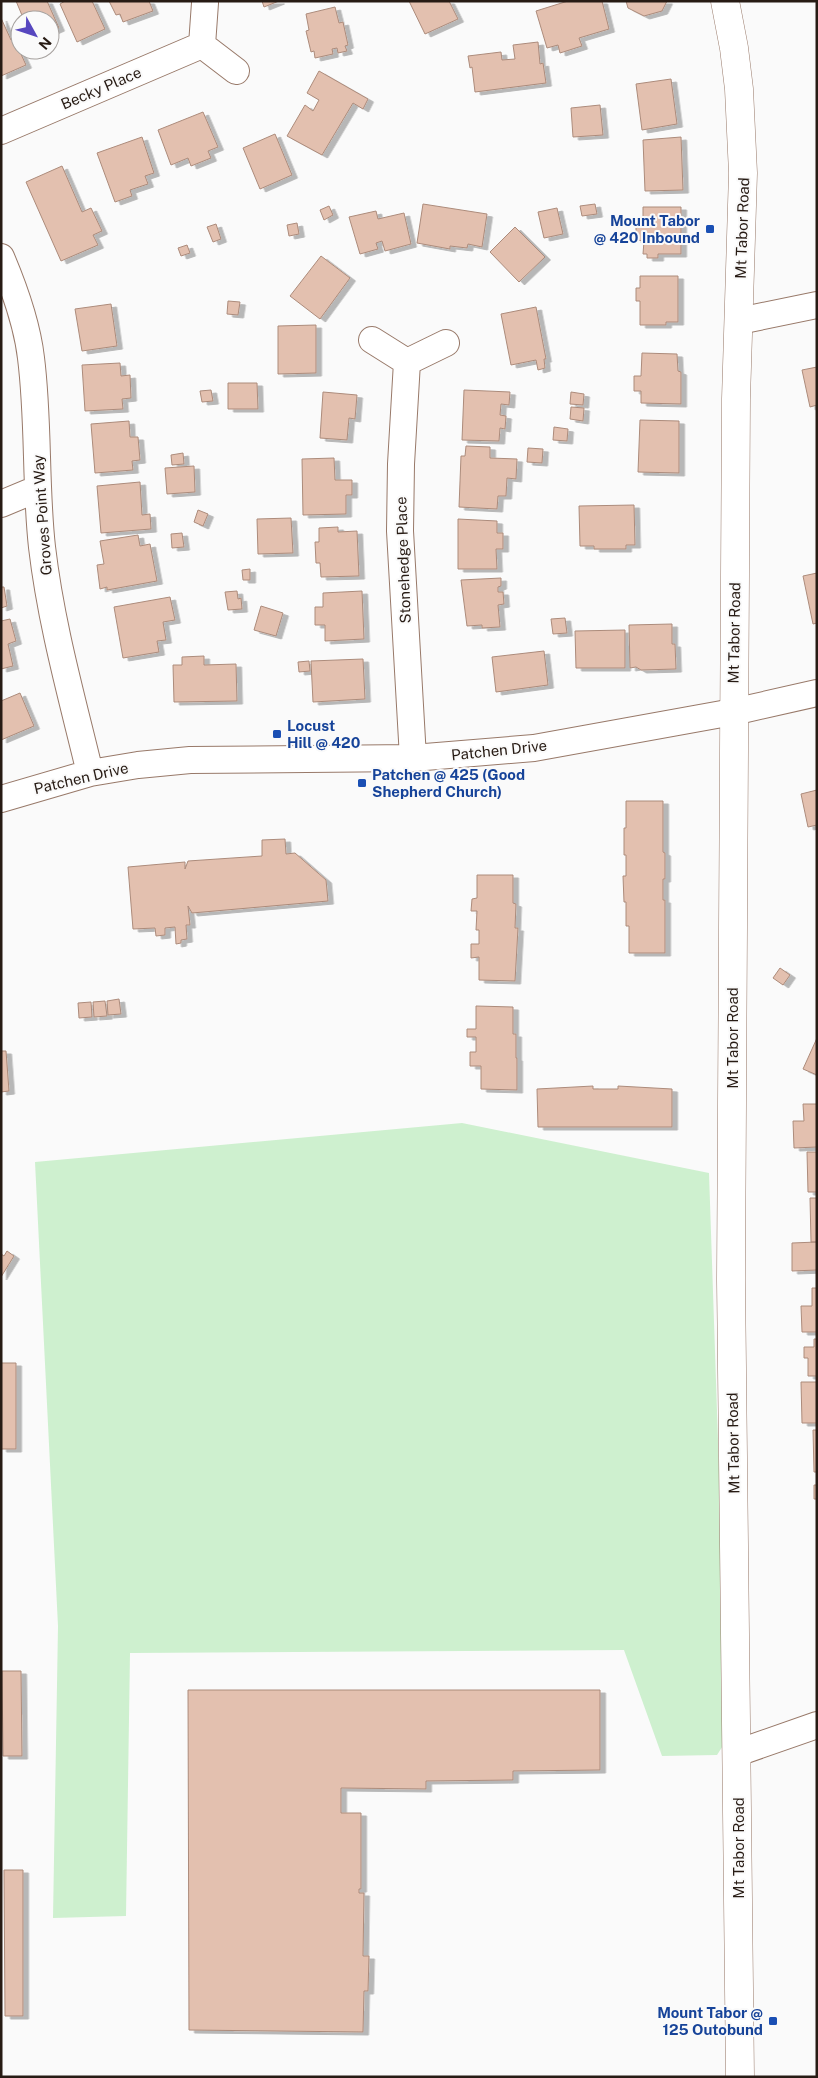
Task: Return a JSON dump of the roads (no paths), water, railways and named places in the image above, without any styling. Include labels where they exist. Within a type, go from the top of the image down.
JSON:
[{"type":"street","name":"Mt Tabor Road","points":[[725,1],[734,48],[743,129],[736,399],[731,1280],[740,2077]]},
{"type":"street","points":[[205,3],[202,44],[236,71]]},
{"type":"street","name":"Becky Place","points":[[1,131],[202,44]]},
{"type":"street","name":"Groves Point Way","points":[[1,257],[19,301],[31,359],[37,448],[37,489],[42,546],[52,615],[90,773]]},
{"type":"street","points":[[739,321],[817,305]]},
{"type":"street","points":[[372,340],[407,362],[446,343]]},
{"type":"street","name":"Stonehedge Place","points":[[407,362],[401,464],[400,531],[413,758]]},
{"type":"street","points":[[1,504],[37,489]]},
{"type":"street","name":"Patchen Drive","points":[[1,800],[90,773],[138,765],[190,760],[413,758],[534,748],[733,712],[817,693]]},
{"type":"street","points":[[737,1753],[817,1725]]},
{"type":"place","name":"Mount Tabor @ 420 Inbound","points":[[710,229]]},
{"type":"place","name":"Locust Hill @ 420","points":[[277,734]]},
{"type":"place","name":"Patchen @ 425 (Good Shepherd Church)","points":[[362,783]]},
{"type":"place","name":"Mount Tabor @ 125 Outobund","points":[[773,2021]]}]
